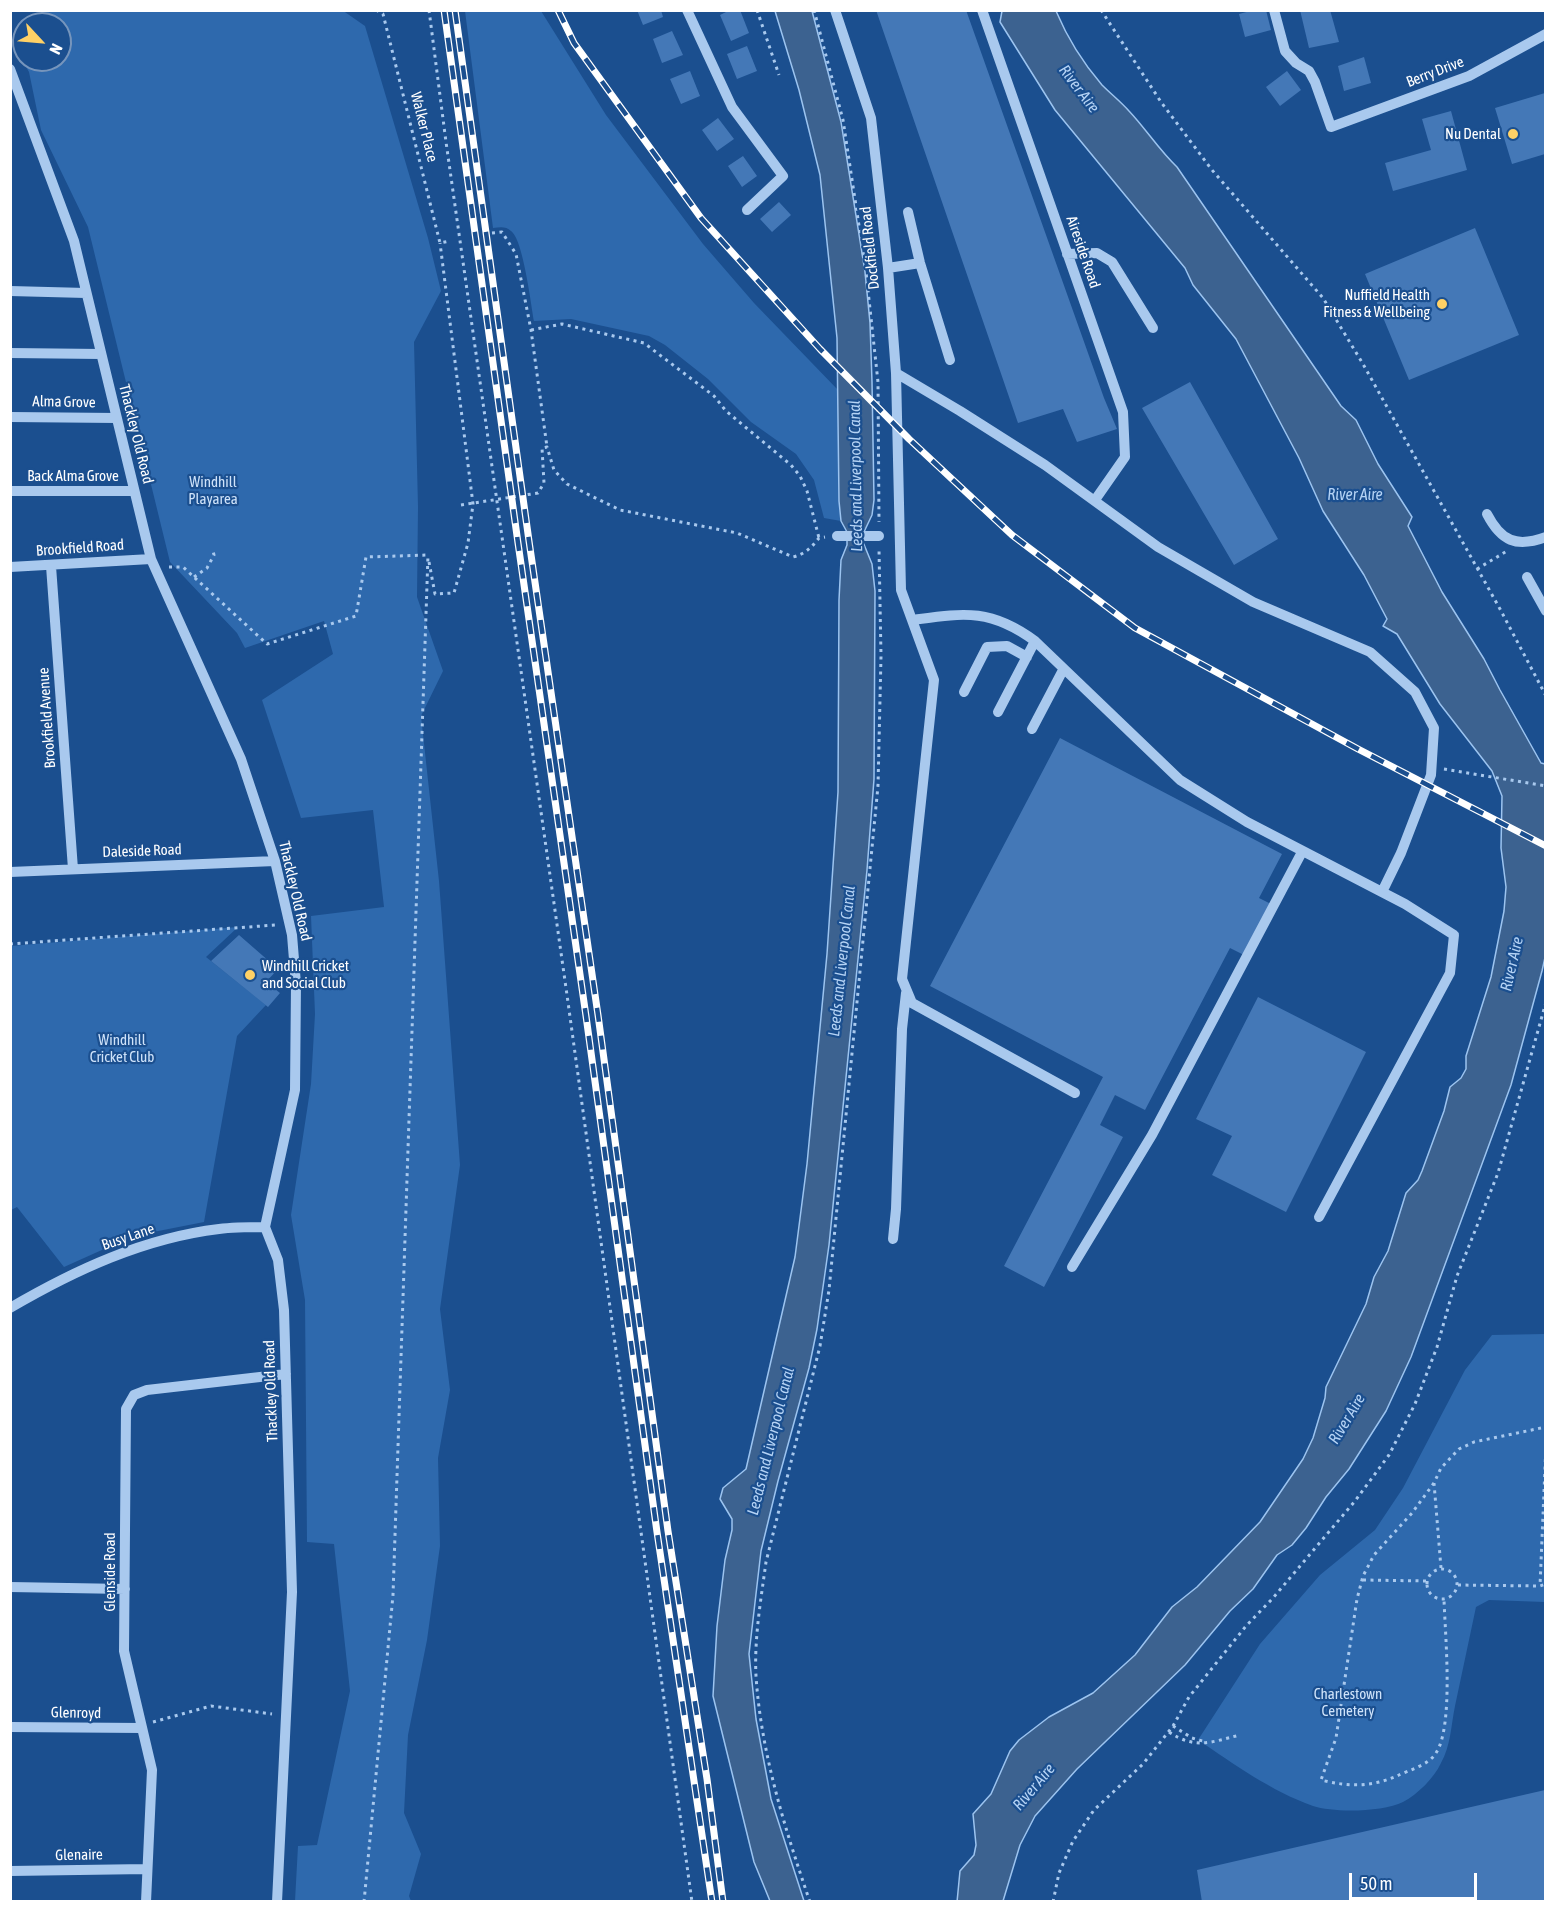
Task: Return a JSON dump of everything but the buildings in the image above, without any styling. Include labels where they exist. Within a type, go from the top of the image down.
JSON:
[{"type":"street","points":[[687,10],[732,107],[783,176],[747,210]]},
{"type":"street","name":"Dockfield Road","points":[[836,10],[871,118],[888,268],[896,373],[901,590],[934,680],[902,979],[906,990],[902,1029],[893,1239]]},
{"type":"street","name":"Aireside Road","points":[[982,10],[1123,412],[1125,457],[1095,500]]},
{"type":"street","name":"Berry Drive","points":[[1274,10],[1285,51],[1296,63],[1309,71],[1316,82],[1331,127],[1469,76],[1545,34]]},
{"type":"street","name":"Thackley Old Road","points":[[10,69],[74,241],[153,563],[241,759],[274,861],[290,924],[296,984],[295,1090],[265,1227],[278,1260],[284,1310],[292,1592],[277,1902]]},
{"type":"street","points":[[908,212],[920,263],[950,360]]},
{"type":"street","points":[[1067,254],[1096,253],[1112,262],[1153,328]]},
{"type":"street","points":[[888,268],[920,263]]},
{"type":"street","points":[[10,291],[86,293]]},
{"type":"street","points":[[10,353],[101,354]]},
{"type":"street","points":[[896,373],[970,417],[1095,500],[1158,547],[1253,602],[1370,652],[1415,692],[1434,728],[1431,775],[1401,853],[1382,892]]},
{"type":"street","name":"Alma Grove","points":[[10,417],[117,418]]},
{"type":"street","name":"Back Alma Grove","points":[[10,491],[134,491]]},
{"type":"street","points":[[1487,514],[1494,528],[1506,538],[1520,543],[1545,537]]},
{"type":"street","points":[[837,536],[879,536]]},
{"type":"street","name":"Brookfield Road","points":[[10,567],[153,563]]},
{"type":"street","name":"Brookfield Avenue","points":[[51,566],[73,869]]},
{"type":"street","points":[[1527,577],[1545,611]]},
{"type":"street","points":[[912,620],[955,614],[986,616],[1016,628],[1035,641],[1180,780],[1247,822],[1405,904],[1454,935],[1450,973],[1318,1217]]},
{"type":"street","points":[[998,712],[1035,641]]},
{"type":"street","points":[[964,692],[987,647],[1007,646],[1027,657]]},
{"type":"street","points":[[1032,729],[1064,670]]},
{"type":"street","points":[[1072,1267],[1152,1135],[1302,852]]},
{"type":"street","name":"Daleside Road","points":[[10,872],[274,861]]},
{"type":"street","points":[[906,990],[912,1003],[1075,1093]]},
{"type":"street","name":"Busy Lane","points":[[10,1308],[56,1281],[116,1255],[170,1239],[219,1229],[265,1227]]},
{"type":"street","name":"Glenside Road","points":[[146,1902],[152,1770],[124,1651],[126,1409],[134,1395],[147,1390],[286,1374]]},
{"type":"street","points":[[10,1587],[125,1589]]},
{"type":"street","name":"Glenroyd","points":[[10,1727],[142,1727]]},
{"type":"street","name":"Glenaire","points":[[10,1871],[147,1869]]},
{"type":"path","name":"Walker Place","points":[[376,10],[383,12],[440,243],[473,504],[468,543],[454,593],[435,594],[428,555]]},
{"type":"path","points":[[429,10],[692,1902]]},
{"type":"path","points":[[757,10],[779,75]]},
{"type":"path","points":[[810,1902],[771,1773],[756,1675],[766,1562],[820,1346],[830,1290],[869,900],[878,786],[881,656],[878,382],[872,317],[843,120],[814,10]]},
{"type":"path","points":[[1101,10],[1161,102],[1212,170],[1323,298],[1363,364],[1545,696]]},
{"type":"path","points":[[492,233],[501,232],[516,254],[531,330],[547,447],[554,470],[567,484],[620,510],[737,533],[793,557],[810,549],[819,538],[837,536]]},
{"type":"path","points":[[440,243],[450,241]]},
{"type":"path","points":[[531,330],[562,324],[644,343],[714,396],[726,411],[791,465],[800,476],[807,491],[819,538]]},
{"type":"path","points":[[461,505],[538,493],[544,483],[542,448],[547,447]]},
{"type":"path","points":[[1477,569],[1520,543]]},
{"type":"path","points":[[194,577],[207,568],[214,555],[213,551]]},
{"type":"path","points":[[153,563],[183,567],[267,644],[356,616],[366,557],[428,555],[393,1595],[364,1902]]},
{"type":"path","points":[[1431,767],[1545,786]]},
{"type":"path","points":[[10,944],[290,924]]},
{"type":"path","points":[[1053,1902],[1059,1873],[1073,1841],[1094,1810],[1143,1764],[1169,1732],[1189,1697],[1246,1626],[1355,1502],[1389,1455],[1419,1394],[1437,1347],[1457,1276],[1498,1173],[1545,1002]]},
{"type":"path","points":[[1444,1599],[1447,1704],[1443,1737],[1436,1754],[1429,1760],[1383,1782],[1343,1786],[1321,1780],[1336,1738],[1357,1599],[1362,1580],[1374,1555],[1412,1513],[1434,1483],[1441,1468],[1459,1449],[1474,1442],[1545,1427]]},
{"type":"path","points":[[1540,1586],[1545,1444]]},
{"type":"path","points":[[1434,1483],[1441,1568]]},
{"type":"path","points":[[1441,1568],[1452,1572],[1457,1578],[1458,1585],[1453,1594],[1444,1599],[1433,1596],[1429,1592],[1426,1587],[1427,1581],[1435,1570],[1441,1568]]},
{"type":"path","points":[[1362,1580],[1427,1581]]},
{"type":"path","points":[[1458,1585],[1540,1586],[1545,1584]]},
{"type":"path","points":[[142,1727],[211,1706],[286,1716]]},
{"type":"path","points":[[1173,1726],[1192,1738],[1208,1742]]},
{"type":"path","points":[[1169,1732],[1181,1740],[1195,1744],[1240,1735]]},
{"type":"green space","name":"Windhill Playarea","points":[[342,10],[365,26],[428,238],[441,291],[414,342],[418,507],[417,597],[443,671],[421,716],[439,881],[460,1165],[440,1309],[450,1390],[438,1458],[440,1546],[427,1640],[408,1735],[404,1813],[421,1854],[409,1896],[411,1901],[295,1901],[298,1846],[317,1845],[350,1691],[334,1544],[307,1542],[305,1300],[291,1215],[311,1084],[315,1014],[311,916],[384,907],[373,810],[301,818],[262,700],[333,654],[324,621],[245,648],[237,633],[170,562],[88,227],[41,130],[29,72],[72,72],[72,12],[41,12]]},
{"type":"green space","points":[[465,11],[541,11],[606,115],[703,244],[754,303],[838,390],[841,521],[824,518],[814,480],[796,454],[751,422],[708,379],[665,345],[649,336],[571,319],[534,321],[523,259],[515,236],[507,228],[493,228]]},
{"type":"green space","name":"Windhill Cricket Club","points":[[238,927],[206,957],[266,1005],[237,1036],[204,1222],[133,1236],[64,1267],[17,1207],[11,1210],[11,946]]},
{"type":"green space","name":"Charlestown Cemetery","points":[[1545,1334],[1545,1602],[1489,1600],[1476,1607],[1449,1742],[1438,1769],[1430,1780],[1414,1795],[1394,1805],[1383,1808],[1333,1810],[1297,1800],[1268,1785],[1198,1740],[1260,1644],[1320,1575],[1375,1530],[1403,1488],[1465,1370],[1492,1335]]},
{"type":"water","name":"Leeds and Liverpool Canal","points":[[775,11],[812,11],[841,122],[865,272],[870,323],[874,500],[872,515],[863,534],[863,542],[872,564],[875,591],[874,779],[829,1245],[809,1368],[761,1551],[749,1654],[756,1719],[771,1799],[804,1901],[770,1901],[754,1862],[713,1696],[717,1626],[725,1560],[732,1530],[732,1519],[720,1499],[723,1488],[746,1469],[795,1257],[807,1164],[827,954],[838,792],[839,600],[841,560],[847,545],[847,532],[841,521],[839,501],[837,338],[820,175],[799,90]]},
{"type":"water","name":"River Aire","points":[[1002,11],[1056,11],[1070,40],[1088,68],[1102,85],[1123,104],[1177,167],[1341,406],[1356,420],[1378,464],[1412,517],[1408,526],[1442,592],[1484,659],[1541,763],[1545,764],[1546,953],[1511,1085],[1411,1357],[1386,1411],[1349,1469],[1292,1545],[1277,1555],[1253,1589],[1230,1611],[1185,1665],[1077,1769],[1035,1816],[1020,1845],[1003,1901],[957,1902],[960,1871],[974,1855],[976,1845],[973,1814],[991,1794],[1010,1751],[1019,1740],[1049,1717],[1093,1693],[1135,1655],[1172,1607],[1197,1587],[1260,1522],[1303,1459],[1313,1438],[1326,1387],[1366,1304],[1374,1277],[1388,1251],[1406,1193],[1418,1180],[1422,1171],[1444,1111],[1450,1087],[1461,1078],[1466,1069],[1466,1056],[1491,977],[1504,911],[1506,887],[1501,848],[1502,796],[1492,771],[1440,704],[1397,634],[1383,626],[1387,619],[1364,575],[1323,511],[1299,458],[1236,339],[1193,285],[1185,268],[1055,110],[1000,22]]},
{"type":"railway","points":[[444,10],[657,1532],[712,1902]]},
{"type":"railway","points":[[455,10],[598,1015],[668,1531],[707,1779],[723,1902]]},
{"type":"railway","points":[[558,10],[574,43],[701,218],[820,349],[909,439],[1012,535],[1135,628],[1358,749],[1546,846]]},
{"type":"place","name":"Nu Dental","points":[[1513,134]]},
{"type":"place","name":"Nuffield Health Fitness & Wellbeing","points":[[1442,304]]},
{"type":"place","name":"Windhill Cricket and Social Club","points":[[250,975]]}]
